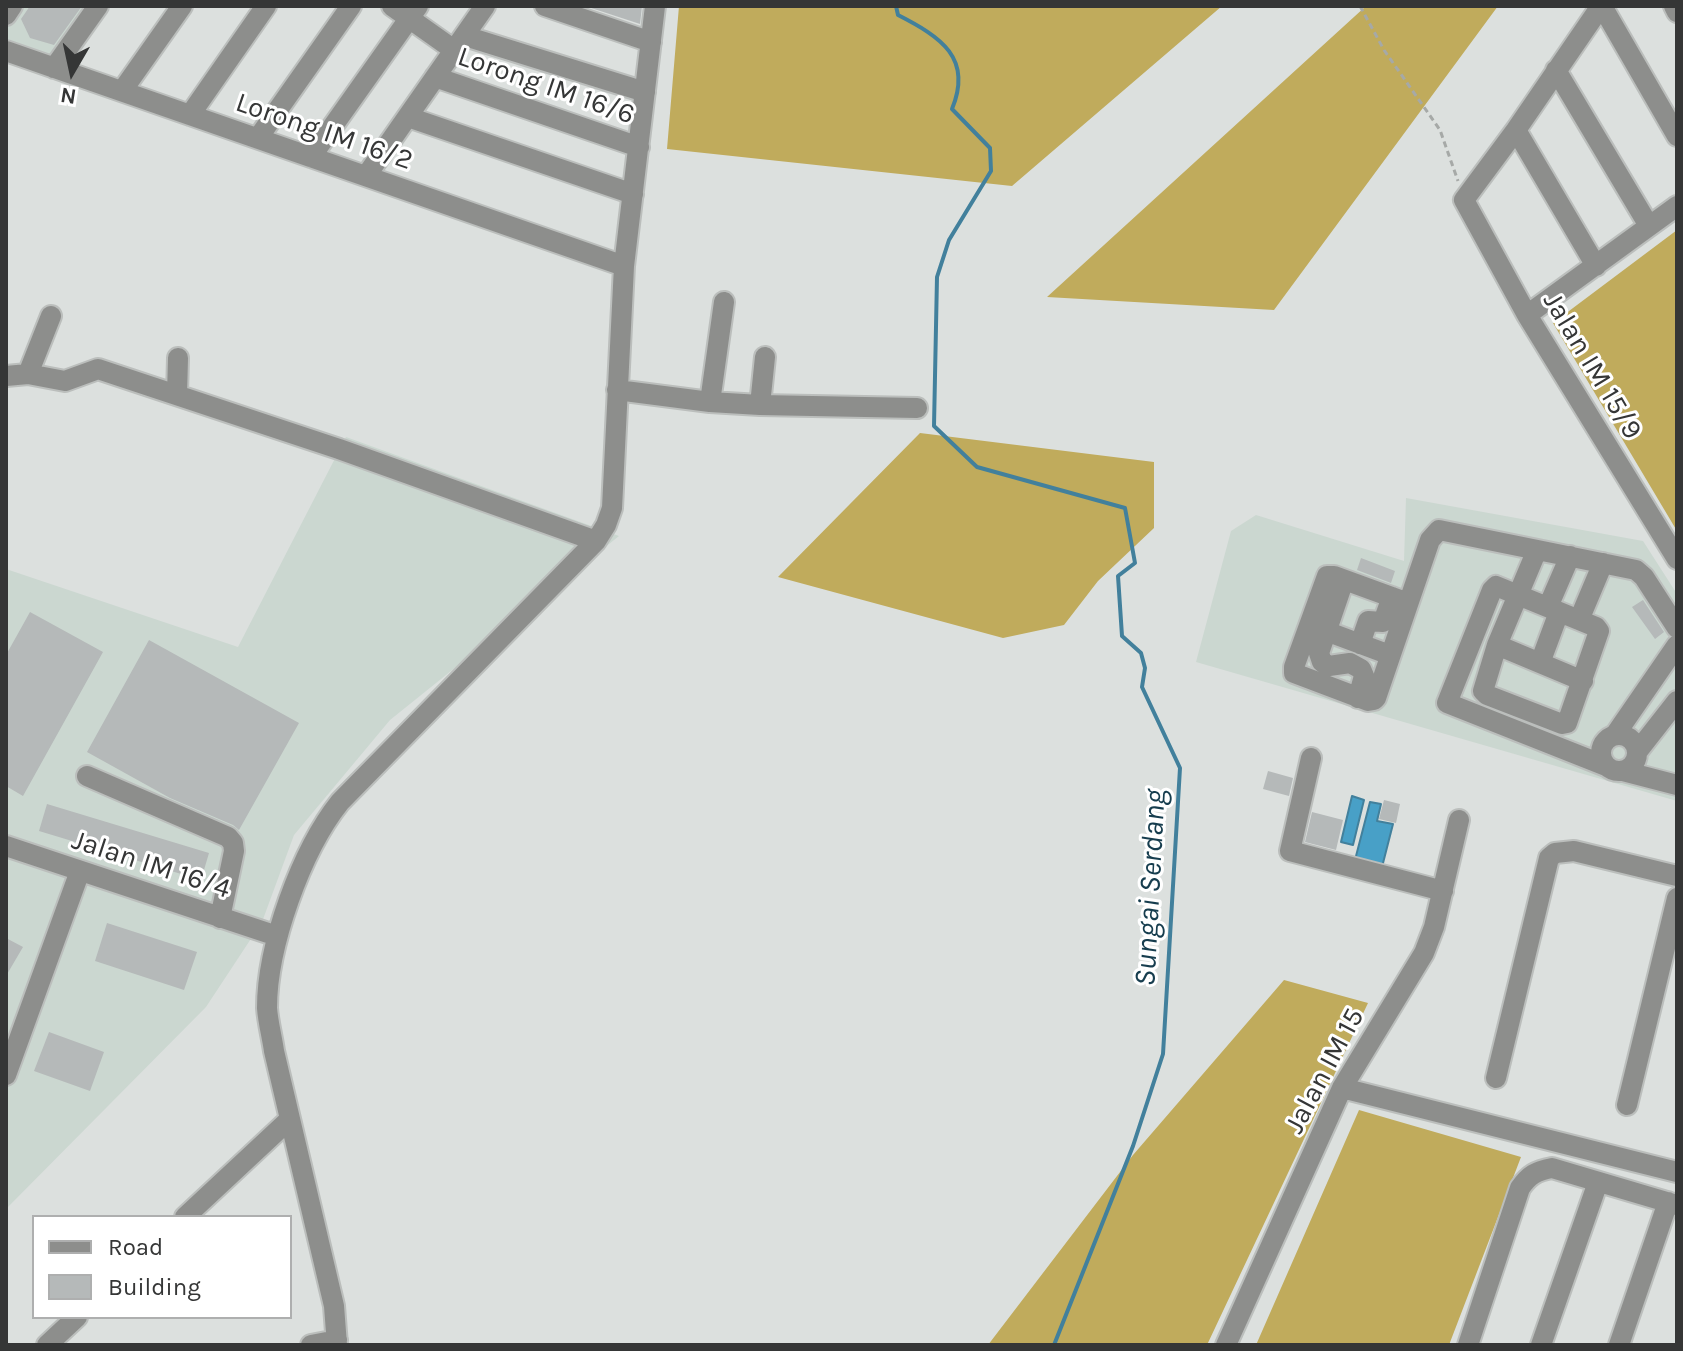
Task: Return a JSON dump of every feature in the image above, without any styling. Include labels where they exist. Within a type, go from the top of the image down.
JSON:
[{"type":"street","points":[[6,15],[12,6]]},
{"type":"street","points":[[54,68],[98,6]]},
{"type":"street","points":[[122,91],[182,6]]},
{"type":"street","points":[[190,115],[266,6]]},
{"type":"street","points":[[258,138],[351,6]]},
{"type":"street","points":[[392,6],[414,12],[460,43],[645,92]]},
{"type":"street","points":[[366,176],[485,6]]},
{"type":"street","points":[[545,6],[651,42]]},
{"type":"street","points":[[311,1345],[337,1342],[334,1306],[267,1010],[277,936],[310,847],[322,824],[596,541],[606,525],[612,508],[624,266],[655,6]]},
{"type":"street","points":[[1464,200],[1602,6],[1677,136]]},
{"type":"street","points":[[1674,6],[1677,12]]},
{"type":"street","points":[[311,157],[414,12]]},
{"type":"street","name":"Lorong IM 16/2","points":[[6,51],[624,266]]},
{"type":"street","points":[[1556,70],[1649,226]]},
{"type":"street","name":"Lorong IM 16/6","points":[[435,77],[639,147]]},
{"type":"street","points":[[408,117],[633,194]]},
{"type":"street","points":[[1516,130],[1596,266]]},
{"type":"street","name":"Jalan IM 15/9","points":[[1464,200],[1527,315],[1677,559]]},
{"type":"street","points":[[1527,315],[1677,206]]},
{"type":"street","points":[[710,402],[724,302]]},
{"type":"street","points":[[28,374],[51,316]]},
{"type":"street","points":[[760,405],[765,357]]},
{"type":"street","points":[[177,395],[178,358]]},
{"type":"street","points":[[6,376],[28,374],[65,381],[98,369],[339,449],[596,541]]},
{"type":"street","points":[[617,390],[710,402],[917,408]]},
{"type":"street","points":[[1360,644],[1368,621],[1383,622],[1400,600],[1431,536],[1439,530],[1641,572],[1677,628]]},
{"type":"street","points":[[1537,550],[1517,595],[1497,645],[1483,686],[1487,695],[1565,724],[1599,634],[1596,627],[1517,595],[1493,587],[1447,703],[1615,768],[1677,785]]},
{"type":"street","points":[[1540,663],[1570,556]]},
{"type":"street","points":[[1579,620],[1603,563]]},
{"type":"street","points":[[1358,698],[1364,676],[1361,669],[1350,663],[1329,666],[1320,658],[1317,628],[1325,579],[1331,575],[1400,600]]},
{"type":"street","points":[[1344,580],[1340,611],[1317,628],[1294,667],[1294,673],[1298,676],[1368,701],[1376,698],[1390,655],[1400,600]]},
{"type":"street","points":[[1317,628],[1390,655]]},
{"type":"street","points":[[1497,645],[1583,681]]},
{"type":"street","points":[[1615,768],[1601,751],[1605,741],[1615,735],[1677,645]]},
{"type":"street","points":[[1615,768],[1635,762],[1637,752],[1677,701]]},
{"type":"street","points":[[1615,735],[1632,740],[1637,752]]},
{"type":"street","points":[[1311,758],[1290,851],[1443,891]]},
{"type":"street","points":[[87,776],[228,837],[234,851],[220,918]]},
{"type":"street","name":"Jalan IM 15","points":[[1226,1345],[1342,1088],[1424,953],[1443,891],[1459,820]]},
{"type":"street","name":"Jalan IM 16/4","points":[[6,846],[277,936]]},
{"type":"street","points":[[1496,1078],[1549,858],[1563,850],[1574,851],[1677,876]]},
{"type":"street","points":[[6,1075],[80,871]]},
{"type":"street","points":[[1627,1105],[1677,898]]},
{"type":"street","points":[[1342,1088],[1677,1172]]},
{"type":"street","points":[[187,1215],[290,1119]]},
{"type":"street","points":[[1468,1345],[1520,1188],[1537,1171],[1552,1168],[1672,1203],[1619,1345]]},
{"type":"street","points":[[1541,1345],[1598,1182]]},
{"type":"street","points":[[47,1345],[75,1319]]},
{"type":"path","points":[[1360,6],[1384,50],[1440,130],[1464,200]]},
{"type":"shaded area","points":[[6,6],[105,6],[54,77],[6,60]]},
{"type":"shaded area","points":[[679,6],[1222,6],[1012,186],[667,149]]},
{"type":"shaded area","points":[[1366,6],[1498,6],[1274,310],[1047,297]]},
{"type":"shaded area","points":[[1677,230],[1677,531],[1553,323]]},
{"type":"shaded area","points":[[920,433],[1154,462],[1154,528],[1098,581],[1064,625],[1003,638],[778,577]]},
{"type":"shaded area","points":[[346,437],[619,536],[390,720],[294,835],[262,922],[206,1007],[6,1209],[6,569],[238,647]]},
{"type":"shaded area","points":[[1406,498],[1643,541],[1677,594],[1677,801],[1196,662],[1231,531],[1256,515],[1404,561]]},
{"type":"shaded area","points":[[1284,980],[1368,1003],[1207,1345],[988,1345],[1133,1155]]},
{"type":"shaded area","points":[[1359,1110],[1521,1157],[1449,1345],[1256,1345]]},
{"type":"water","points":[[1352,796],[1364,800],[1353,845],[1341,842]]},
{"type":"water","points":[[1370,802],[1381,804],[1377,821],[1393,824],[1382,867],[1355,860]]},
{"type":"building","points":[[30,6],[82,6],[54,45],[30,38],[21,19]]},
{"type":"building","points":[[585,6],[642,6],[640,24]]},
{"type":"building","points":[[1361,558],[1395,571],[1391,583],[1357,570]]},
{"type":"building","points":[[1643,600],[1664,632],[1655,639],[1632,607]]},
{"type":"building","points":[[30,612],[103,652],[23,796],[6,786],[6,655]]},
{"type":"building","points":[[149,640],[299,723],[239,830],[170,798],[87,752]]},
{"type":"building","points":[[1268,771],[1293,778],[1289,796],[1263,789]]},
{"type":"building","points":[[1384,800],[1400,804],[1396,823],[1379,819]]},
{"type":"building","points":[[47,804],[209,853],[201,880],[39,831]]},
{"type":"building","points":[[1312,812],[1343,820],[1336,850],[1305,842]]},
{"type":"building","points":[[107,923],[197,952],[184,990],[95,961]]},
{"type":"building","points":[[6,938],[23,947],[6,976]]},
{"type":"building","points":[[49,1032],[104,1052],[90,1091],[34,1071]]},
{"type":"waterway","name":"Sungai Serdang","points":[[896,6],[898,15],[928,32],[949,51],[958,76],[952,109],[990,148],[991,171],[949,240],[937,277],[934,426],[977,467],[1125,508],[1135,563],[1118,576],[1122,636],[1141,653],[1145,668],[1142,687],[1180,768],[1163,1054],[1133,1146],[1054,1345]]}]
